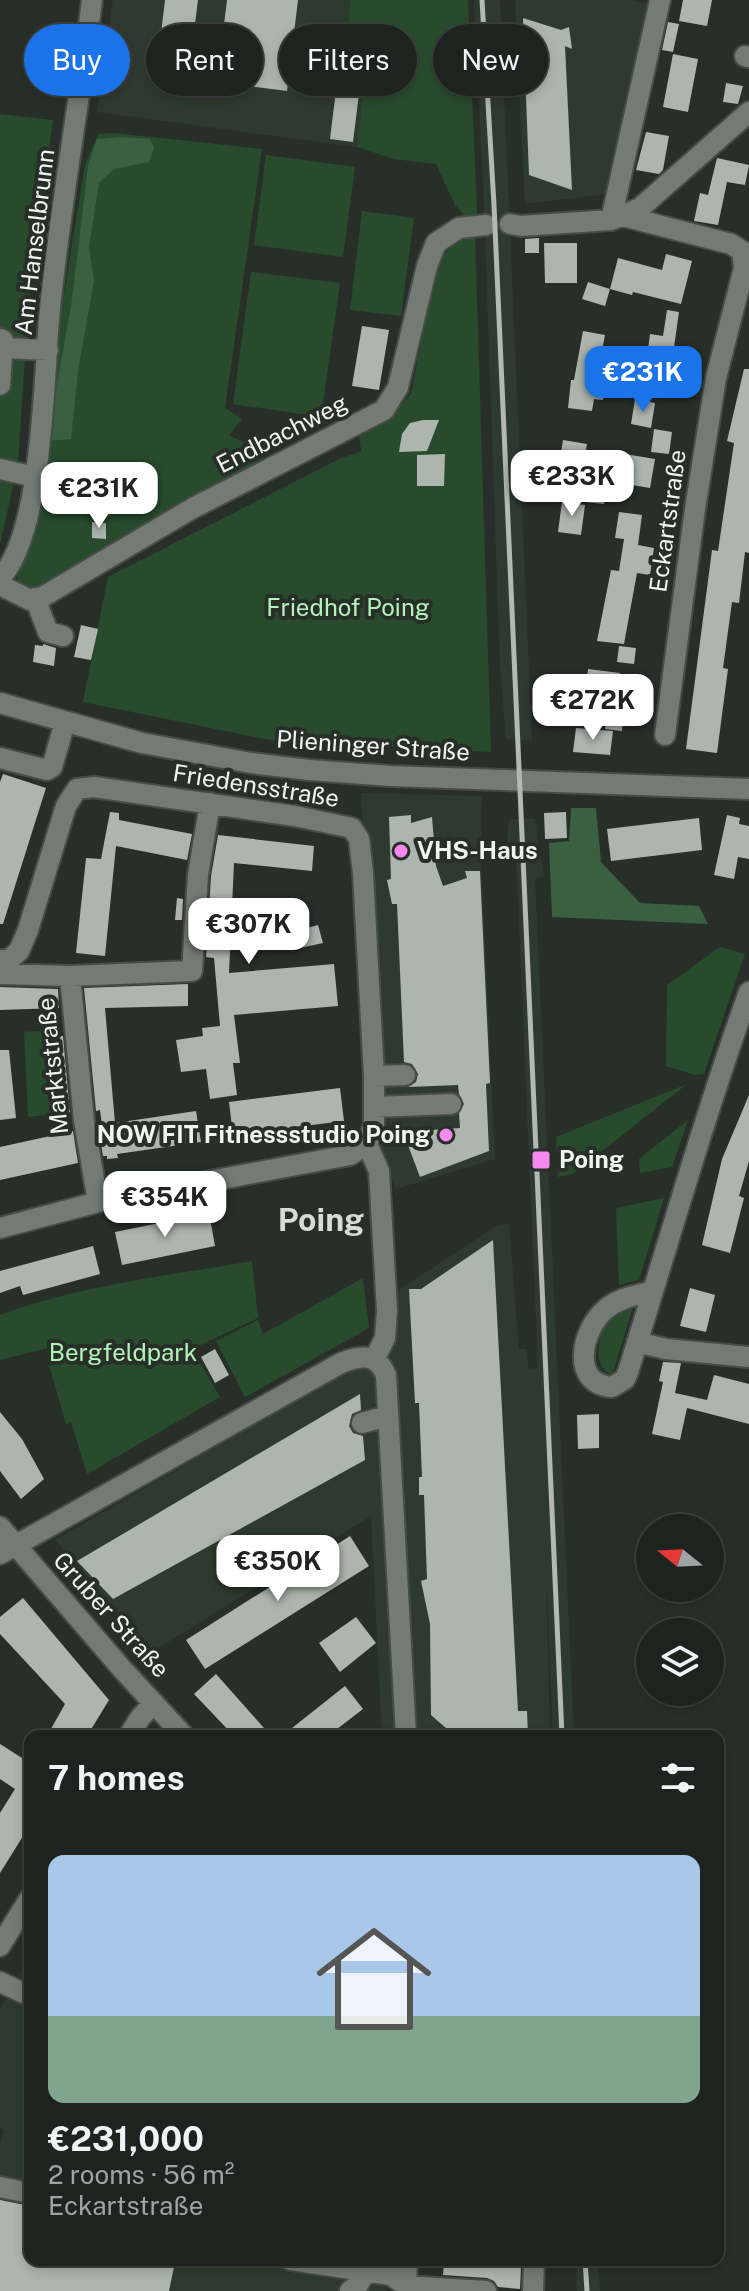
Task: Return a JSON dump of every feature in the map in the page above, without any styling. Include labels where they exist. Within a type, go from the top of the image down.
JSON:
[{"type":"street","name":"Am Hanselbrunn","points":[[0,578],[16,556],[23,539],[35,477],[49,320],[92,0]]},
{"type":"street","points":[[617,218],[660,0]]},
{"type":"street","points":[[510,224],[521,226],[617,218],[640,208],[749,112]]},
{"type":"street","name":"Eckartstraße","points":[[617,218],[731,244],[742,251],[744,268],[716,378],[697,494],[665,735]]},
{"type":"street","name":"Endbachweg","points":[[35,598],[44,596],[193,508],[384,410],[398,387],[427,266],[436,243],[459,228],[486,225]]},
{"type":"street","points":[[0,385],[2,344],[48,350]]},
{"type":"street","points":[[0,469],[35,477]]},
{"type":"street","points":[[0,585],[30,600],[35,598],[48,632],[63,636]]},
{"type":"street","name":"Plieninger Straße","points":[[0,703],[190,753],[309,770],[391,776],[749,789]]},
{"type":"street","points":[[0,758],[47,770],[52,767],[65,722]]},
{"type":"street","name":"Friedensstraße","points":[[0,960],[9,960],[19,951],[66,806],[77,789],[94,787],[210,803],[352,828],[359,839],[363,873],[374,1076],[374,1125],[367,1144]]},
{"type":"street","name":"Marktstraße","points":[[98,1202],[84,1121],[70,976],[192,971],[198,875],[210,803]]},
{"type":"street","points":[[0,974],[70,976]]},
{"type":"street","points":[[653,1291],[608,1306],[590,1328],[583,1356],[589,1377],[612,1387],[628,1372],[653,1291],[689,1168],[749,992]]},
{"type":"street","points":[[374,1076],[405,1075]]},
{"type":"street","points":[[375,1107],[451,1104]]},
{"type":"street","points":[[0,1228],[98,1202],[350,1155],[367,1144],[379,1171],[387,1311],[385,1338],[374,1360]]},
{"type":"street","points":[[637,1342],[666,1349],[749,1357]]},
{"type":"street","points":[[7,1550],[341,1363],[356,1357],[374,1360],[382,1365],[386,1375],[406,1730]]},
{"type":"street","points":[[362,1423],[388,1416]]},
{"type":"street","name":"Gruber Straße","points":[[0,1527],[7,1550],[179,1730]]},
{"type":"street","points":[[133,1730],[154,1703]]},
{"type":"street","points":[[0,1946],[24,1908]]},
{"type":"street","points":[[0,1982],[24,1990]]},
{"type":"street","points":[[0,2187],[24,2192]]},
{"type":"street","points":[[332,2266],[391,2275],[405,2289],[486,2291]]},
{"type":"street","points":[[405,2289],[407,2266]]},
{"type":"street","points":[[533,2291],[534,2266]]},
{"type":"street","points":[[350,2291],[358,2285],[366,2271]]},
{"type":"shaded area","points":[[113,0],[350,0],[348,23],[356,24],[279,24],[279,96],[363,96],[357,147],[97,112],[99,96],[130,96],[130,24],[110,24]]},
{"type":"shaded area","points":[[474,0],[500,0],[501,24],[475,24]]},
{"type":"shaded area","points":[[515,0],[632,0],[649,4],[607,194],[525,204],[520,96],[548,96],[548,24],[516,24]]},
{"type":"shaded area","points":[[479,96],[504,96],[532,741],[506,739],[500,666]]},
{"type":"shaded area","points":[[361,793],[482,796],[481,858],[495,1159],[396,1189],[381,1155]]},
{"type":"shaded area","points":[[509,819],[535,819],[544,877],[535,878],[574,1730],[553,1730],[546,1568],[550,1730],[382,1730],[371,1516],[152,1652],[55,1540],[387,1345],[390,1296],[498,1225],[509,1224],[519,1349],[527,1349],[528,1369],[538,1368],[516,853],[506,852]]},
{"type":"shaded area","points":[[24,1967],[24,2266],[388,2266],[387,2291],[0,2291],[0,2147],[4,2130],[0,2128],[0,2009]]},
{"type":"shaded area","points":[[576,2266],[598,2266],[600,2291],[577,2291]]},
{"type":"green space","points":[[350,0],[468,0],[469,24],[433,24],[433,96],[472,96],[477,213],[467,219],[455,205],[436,164],[394,159],[357,147],[363,96],[417,96],[417,24],[348,23]]},
{"type":"green space","points":[[0,114],[53,120],[28,309],[18,464],[0,544]]},
{"type":"green space","points":[[114,133],[262,149],[225,408],[242,419],[229,435],[267,454],[246,473],[31,592],[19,584],[17,576],[31,542],[45,460],[57,336],[85,165],[98,134]]},
{"type":"green space","points":[[97,139],[150,139],[154,148],[149,162],[114,169],[99,183],[89,247],[94,281],[78,371],[71,439],[47,441],[72,300],[88,166]]},
{"type":"green space","points":[[266,155],[355,167],[343,257],[254,245]]},
{"type":"green space","points":[[362,211],[414,218],[401,316],[350,310]]},
{"type":"green space","name":"Friedhof Poing","points":[[475,234],[491,752],[275,741],[83,702],[108,577],[341,458],[361,452],[359,433],[389,418],[411,394],[436,264],[454,244]]},
{"type":"green space","points":[[251,272],[340,283],[321,417],[233,404]]},
{"type":"green space","points":[[571,808],[596,808],[601,862],[640,903],[699,906],[708,924],[552,917],[549,843],[569,841]]},
{"type":"green space","points":[[720,947],[745,954],[704,1074],[695,1075],[666,1066],[667,985]]},
{"type":"green space","points":[[52,1030],[56,1114],[28,1117],[24,1032]]},
{"type":"green space","points":[[687,1084],[573,1174],[558,1177],[556,1137]]},
{"type":"green space","points":[[688,1120],[672,1167],[640,1173],[639,1159]]},
{"type":"green space","points":[[664,1198],[639,1280],[619,1285],[616,1208]]},
{"type":"green space","name":"Bergfeldpark","points":[[252,1261],[258,1318],[192,1349],[220,1397],[87,1474],[71,1422],[66,1424],[47,1358],[51,1356],[48,1348],[0,1360],[0,1315],[93,1289]]},
{"type":"green space","points":[[363,1278],[369,1328],[245,1397],[216,1341],[258,1320],[263,1334]]},
{"type":"green space","points":[[634,1303],[612,1376],[601,1364],[599,1356],[602,1331],[607,1315]]},
{"type":"building","points":[[165,0],[198,0],[195,24],[162,24]]},
{"type":"building","points":[[227,0],[298,0],[295,24],[279,24],[279,90],[263,88],[263,24],[224,24]]},
{"type":"building","points":[[683,0],[712,0],[707,26],[679,21]]},
{"type":"building","points":[[523,18],[542,24],[523,24]]},
{"type":"building","points":[[668,22],[679,24],[673,52],[662,50]]},
{"type":"building","points":[[548,26],[561,30],[569,27],[572,49],[565,46],[572,190],[529,175],[526,96],[548,96]]},
{"type":"building","points":[[673,54],[698,59],[688,112],[663,107]]},
{"type":"building","points":[[726,83],[743,86],[738,104],[723,102]]},
{"type":"building","points":[[335,96],[359,96],[353,142],[330,139]]},
{"type":"building","points":[[646,132],[669,136],[663,170],[659,174],[636,170]]},
{"type":"building","points":[[717,158],[749,165],[745,185],[727,182],[718,225],[694,221],[700,193],[708,195]]},
{"type":"building","points":[[539,238],[539,253],[525,253],[525,239]]},
{"type":"building","points":[[544,243],[577,243],[577,283],[545,283]]},
{"type":"building","points":[[666,254],[692,261],[681,304],[610,289],[618,258],[662,270]]},
{"type":"building","points":[[588,282],[610,289],[605,306],[582,299]]},
{"type":"building","points":[[667,310],[679,312],[671,368],[646,364],[650,334],[663,336]]},
{"type":"building","points":[[362,326],[389,330],[379,390],[352,386]]},
{"type":"building","points":[[583,331],[605,335],[599,366],[610,368],[603,400],[594,399],[592,411],[568,408],[571,380],[574,380]]},
{"type":"building","points":[[744,369],[749,369],[749,553],[745,552],[739,603],[732,602],[723,668],[728,669],[717,753],[686,749],[712,550],[718,551],[734,443],[727,441]]},
{"type":"building","points":[[635,399],[655,403],[651,428],[631,424]]},
{"type":"building","points":[[439,420],[427,451],[399,452],[402,434],[410,423]]},
{"type":"building","points":[[654,429],[672,432],[669,454],[651,452]]},
{"type":"building","points":[[563,440],[587,444],[582,475],[558,471]]},
{"type":"building","points":[[220,451],[233,452],[231,465],[219,463]]},
{"type":"building","points":[[445,454],[444,486],[417,486],[417,455]]},
{"type":"building","points":[[625,454],[655,459],[650,488],[620,483]]},
{"type":"building","points":[[589,481],[608,484],[604,504],[586,502]]},
{"type":"building","points":[[562,502],[585,505],[581,535],[558,532]]},
{"type":"building","points":[[619,512],[642,515],[638,545],[654,548],[650,575],[637,573],[624,644],[597,641],[611,570],[619,571],[624,539],[615,538]]},
{"type":"building","points":[[92,522],[106,523],[106,539],[92,538]]},
{"type":"building","points":[[81,625],[98,629],[91,660],[74,657]]},
{"type":"building","points":[[35,645],[56,648],[54,666],[33,662]]},
{"type":"building","points":[[619,646],[636,648],[634,664],[617,662]]},
{"type":"building","points":[[588,669],[620,673],[616,698],[585,694]]},
{"type":"building","points":[[608,698],[625,700],[622,731],[605,729]]},
{"type":"building","points":[[576,728],[613,731],[610,755],[573,752]]},
{"type":"building","points":[[3,774],[46,788],[3,924],[0,924],[0,782]]},
{"type":"building","points":[[110,812],[119,813],[119,820],[192,834],[187,860],[116,846],[105,956],[76,953],[86,858],[101,859]]},
{"type":"building","points":[[566,812],[567,838],[545,839],[544,813]]},
{"type":"building","points":[[411,815],[411,823],[432,817],[436,866],[443,886],[467,878],[465,871],[480,871],[490,1083],[486,1084],[489,1151],[420,1177],[403,1132],[460,1128],[459,1113],[464,1104],[458,1085],[408,1087],[416,1082],[418,1074],[412,1064],[404,1062],[397,904],[392,904],[387,880],[391,879],[389,817]]},
{"type":"building","points":[[727,815],[740,818],[739,824],[749,826],[749,859],[738,857],[734,879],[714,875]]},
{"type":"building","points":[[699,818],[702,850],[611,861],[607,829]]},
{"type":"building","points":[[218,835],[314,846],[312,871],[234,863],[229,973],[334,964],[338,1006],[234,1015],[240,1063],[233,1063],[237,1095],[210,1099],[206,1069],[181,1072],[176,1040],[203,1036],[202,1028],[220,1026],[214,958],[206,957],[211,876]]},
{"type":"building","points":[[177,898],[183,899],[182,920],[175,920]]},
{"type":"building","points":[[318,925],[323,943],[300,948],[296,931]]},
{"type":"building","points":[[188,984],[188,1006],[105,1008],[115,1123],[196,1111],[201,1142],[117,1154],[118,1158],[107,1159],[103,1156],[98,1126],[102,1125],[100,1110],[96,1111],[84,988]]},
{"type":"building","points":[[0,987],[58,989],[59,1008],[0,1010]]},
{"type":"building","points":[[59,1036],[63,1036],[70,1113],[63,1114]]},
{"type":"building","points":[[0,1050],[9,1050],[16,1118],[0,1120]]},
{"type":"building","points":[[340,1088],[344,1121],[233,1135],[229,1102]]},
{"type":"building","points":[[749,1095],[749,1161],[739,1196],[744,1198],[730,1253],[702,1245],[722,1159]]},
{"type":"building","points":[[73,1131],[78,1163],[0,1180],[0,1147]]},
{"type":"building","points":[[209,1213],[215,1246],[122,1265],[115,1232]]},
{"type":"building","points":[[493,1240],[518,1711],[527,1711],[528,1730],[448,1730],[431,1715],[430,1624],[421,1581],[427,1579],[424,1495],[419,1495],[419,1477],[422,1477],[419,1403],[415,1403],[409,1289],[421,1289]]},
{"type":"building","points":[[93,1246],[100,1274],[23,1295],[20,1286],[0,1293],[0,1271]]},
{"type":"building","points":[[690,1288],[715,1295],[706,1332],[680,1326]]},
{"type":"building","points":[[215,1349],[229,1375],[215,1383],[201,1357]]},
{"type":"building","points":[[663,1362],[681,1363],[675,1393],[707,1400],[714,1375],[749,1384],[749,1424],[687,1408],[680,1440],[652,1434],[663,1382],[659,1381]]},
{"type":"building","points":[[360,1394],[361,1410],[352,1414],[349,1426],[353,1433],[363,1436],[365,1460],[113,1599],[77,1561]]},
{"type":"building","points":[[0,1412],[22,1439],[44,1479],[21,1499],[0,1471]]},
{"type":"building","points":[[599,1414],[599,1448],[578,1449],[577,1415]]},
{"type":"building","points":[[350,1536],[369,1566],[205,1669],[186,1640]]},
{"type":"building","points":[[23,1598],[109,1700],[91,1730],[50,1730],[65,1704],[0,1634],[0,1617]]},
{"type":"building","points":[[356,1617],[376,1643],[340,1672],[319,1643]]},
{"type":"building","points":[[216,1674],[266,1730],[228,1730],[194,1694]]},
{"type":"building","points":[[345,1686],[363,1709],[336,1730],[290,1730]]},
{"type":"building","points":[[0,1744],[24,1759],[24,1835],[0,1873],[0,1813],[15,1789],[0,1779]]},
{"type":"building","points":[[0,2200],[24,2205],[24,2266],[174,2266],[169,2291],[0,2291]]},
{"type":"building","points":[[444,2266],[521,2266],[520,2289],[498,2287],[487,2278],[443,2275]]},
{"type":"railway","points":[[482,0],[494,205],[562,1730]]},
{"type":"railway","points":[[585,2266],[587,2291]]},
{"type":"place","name":"VHS-Haus","points":[[401,851]]},
{"type":"place","name":"NOW FIT Fitnessstudio Poing","points":[[446,1135]]},
{"type":"place","name":"Poing","points":[[541,1160]]},
{"type":"district","name":"Poing","points":[[321,1220]]}]
